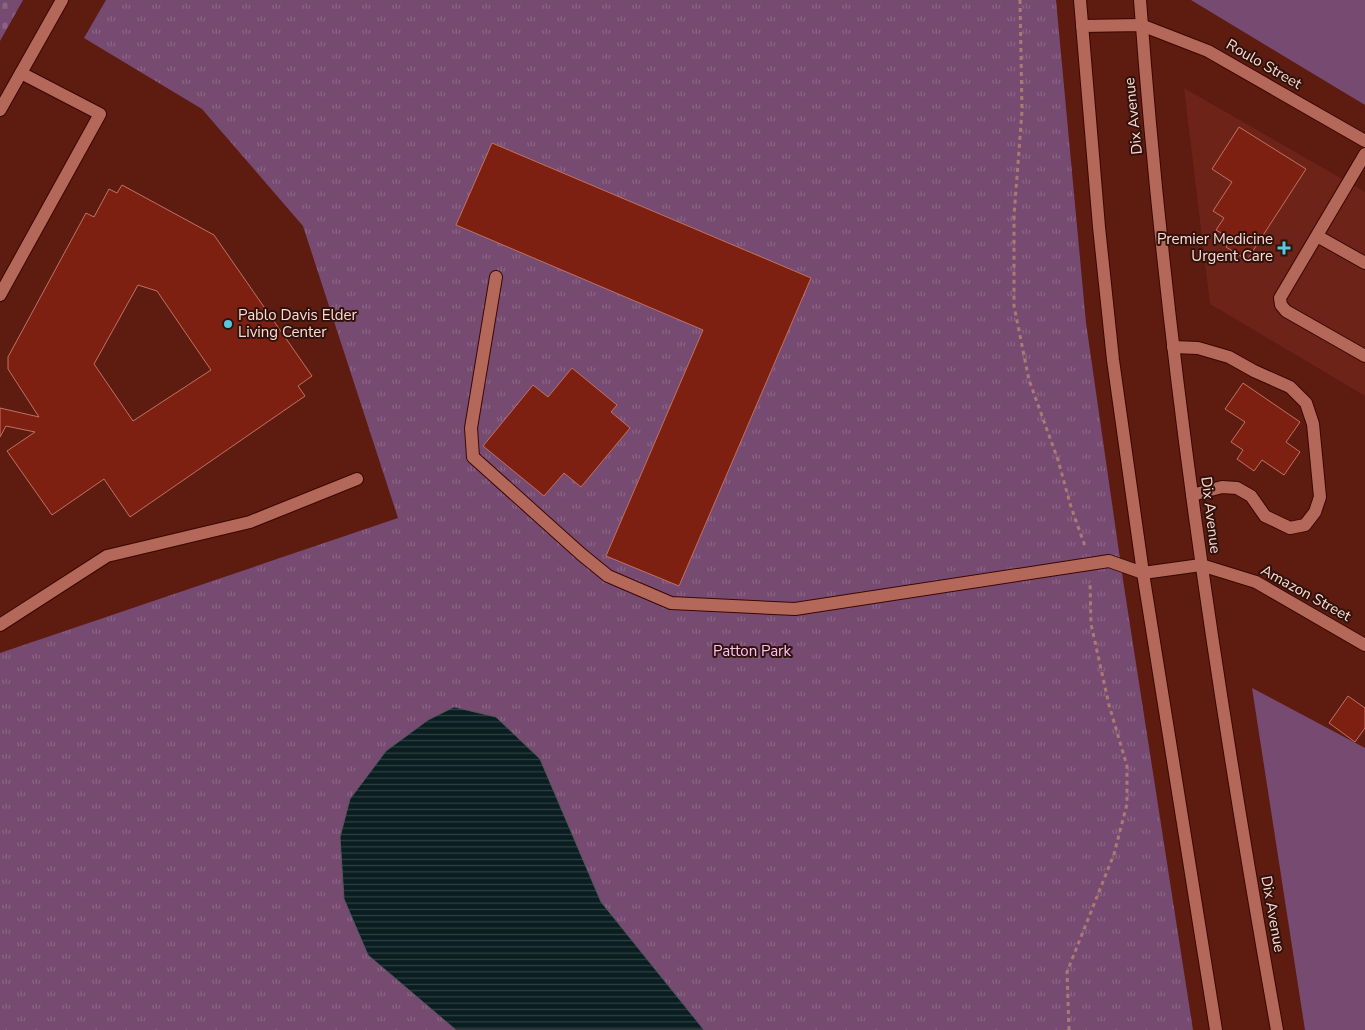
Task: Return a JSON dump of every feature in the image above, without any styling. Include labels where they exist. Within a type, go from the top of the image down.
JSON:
[{"type":"street","points":[[0,110],[62,0]]},
{"type":"street","points":[[1080,0],[1099,227],[1113,360],[1142,573],[1216,1030]]},
{"type":"street","name":"Dix Avenue","points":[[1140,0],[1146,90],[1173,347],[1201,565],[1257,918],[1277,1030]]},
{"type":"street","points":[[1082,26],[1142,25]]},
{"type":"street","name":"Roulo Street","points":[[1142,25],[1208,51],[1365,141]]},
{"type":"street","points":[[0,295],[100,114],[21,73]]},
{"type":"street","points":[[1365,154],[1280,298],[1281,305],[1286,311],[1365,356]]},
{"type":"street","points":[[1317,236],[1365,262]]},
{"type":"street","points":[[496,277],[471,428],[473,457],[608,576],[671,603],[795,609],[1109,561],[1142,573],[1201,565]]},
{"type":"street","points":[[1173,347],[1198,348],[1229,358],[1290,387],[1306,403],[1313,424],[1320,497],[1315,512],[1305,525],[1290,528],[1265,516],[1250,496],[1237,488],[1222,487],[1192,495]]},
{"type":"street","points":[[0,625],[107,556],[250,522],[358,478]]},
{"type":"street","name":"Amazon Street","points":[[1201,565],[1256,582],[1365,644]]},
{"type":"path","points":[[1020,0],[1022,111],[1014,216],[1014,306],[1029,380],[1058,460],[1071,507],[1085,546],[1090,579],[1091,624],[1127,766],[1127,804],[1114,854],[1068,972],[1070,1030]]},
{"type":"shaded area","name":"Premier Medicine Urgent Care","points":[[1184,88],[1365,192],[1365,396],[1210,304]]},
{"type":"green space","points":[[0,0],[23,0],[0,41]]},
{"type":"green space","name":"Patton Park","points":[[106,0],[1056,0],[1086,323],[1123,580],[1193,1030],[0,1030],[0,653],[398,518],[303,226],[202,109],[84,38]]},
{"type":"green space","points":[[1191,0],[1365,0],[1365,105]]},
{"type":"green space","points":[[1252,688],[1365,748],[1365,1030],[1305,1030]]},
{"type":"water","points":[[454,707],[496,717],[540,759],[601,902],[704,1030],[456,1030],[368,955],[344,899],[340,837],[350,799],[386,751],[428,720]]},
{"type":"building","points":[[1239,127],[1306,169],[1247,260],[1226,247],[1231,239],[1216,230],[1224,218],[1213,211],[1232,182],[1212,169]]},
{"type":"building","points":[[492,143],[811,278],[679,586],[606,556],[703,330],[456,225]]},
{"type":"building","name":"Pablo Davis Elder Living Center","points":[[122,185],[214,235],[312,376],[298,386],[305,396],[130,517],[104,479],[52,515],[7,451],[35,432],[6,426],[0,437],[0,408],[39,417],[8,369],[8,357],[86,213],[94,217],[109,189],[117,193]],"holes":[[[138,285],[157,291],[211,370],[133,421],[94,364]]]},
{"type":"building","points":[[572,368],[617,405],[611,412],[630,428],[581,487],[564,473],[544,496],[483,446],[533,385],[548,397]]},
{"type":"building","points":[[1243,383],[1300,422],[1286,442],[1300,452],[1284,475],[1262,460],[1254,471],[1237,459],[1243,450],[1231,442],[1245,422],[1225,409]]},
{"type":"building","points":[[1348,696],[1365,708],[1365,728],[1355,742],[1329,723]]},
{"type":"place","name":"Premier Medicine Urgent Care","points":[[1284,248]]},
{"type":"place","name":"Pablo Davis Elder Living Center","points":[[228,324]]}]
